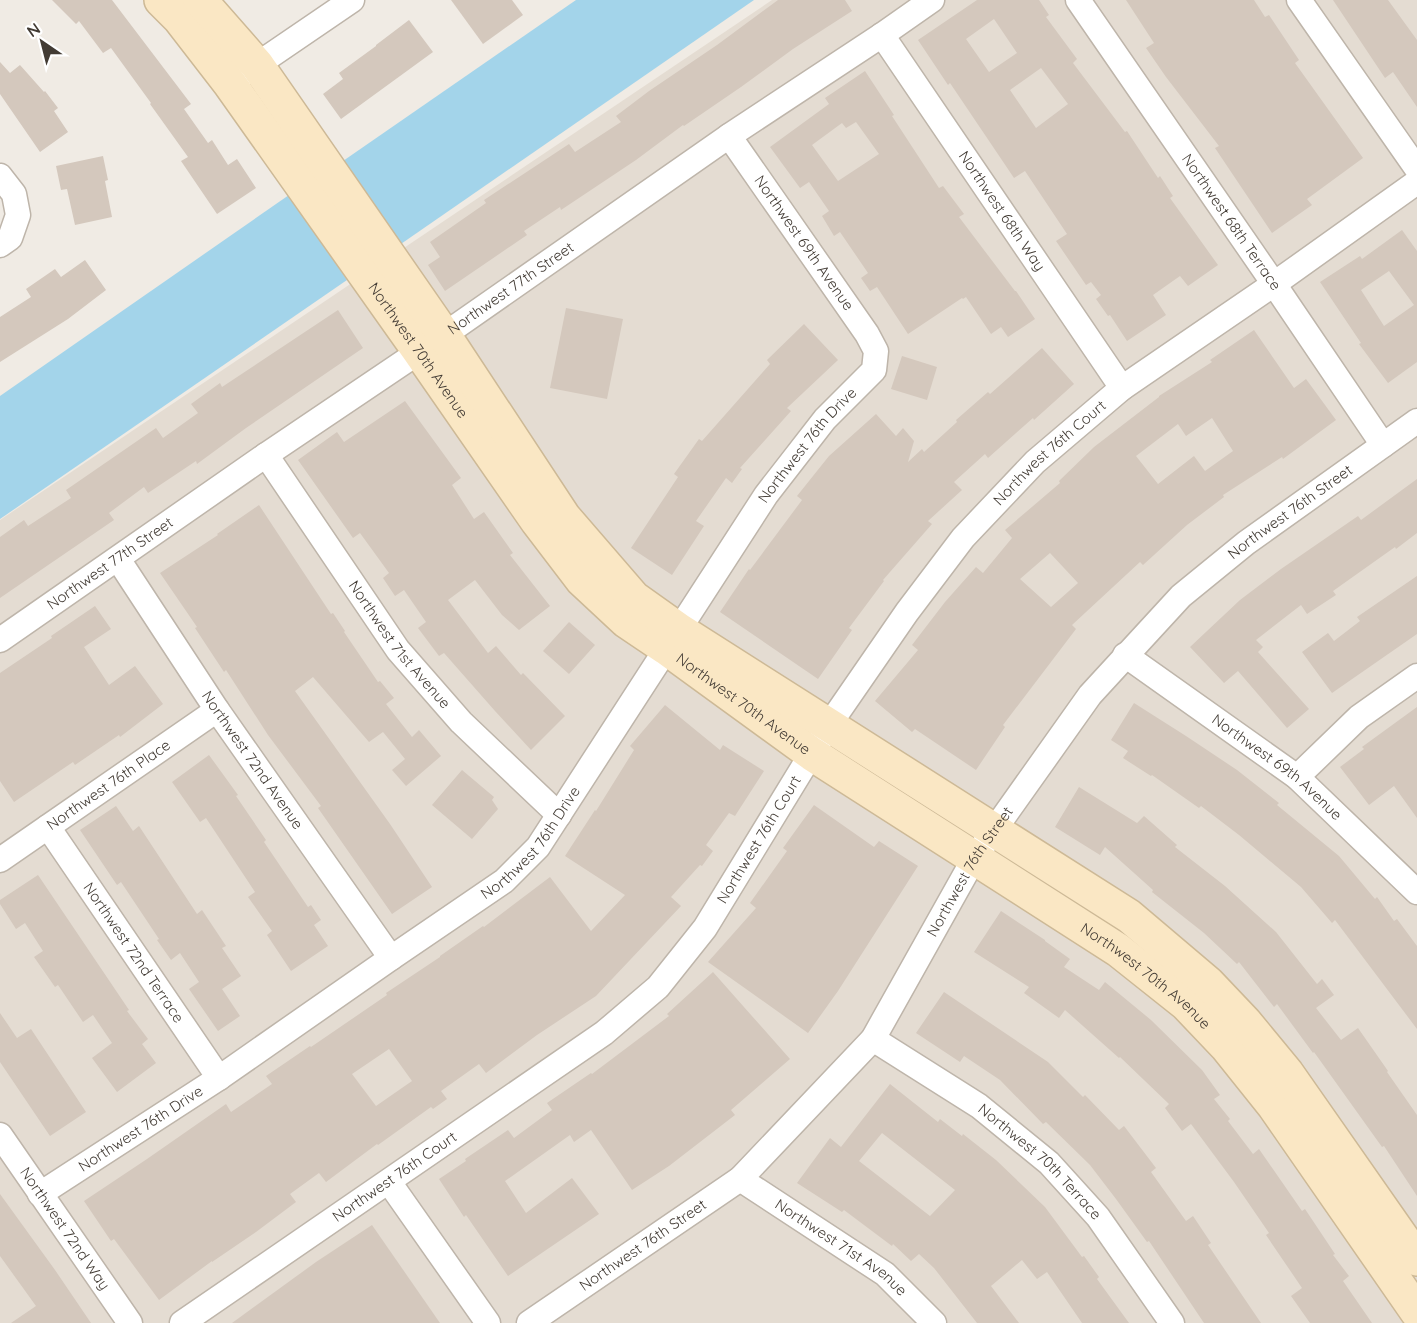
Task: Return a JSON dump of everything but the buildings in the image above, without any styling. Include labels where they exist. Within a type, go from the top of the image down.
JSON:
[{"type":"street","name":"Northwest 70th Avenue","points":[[161,0],[179,18],[564,517],[673,639],[812,754],[1119,950],[1186,1004],[1226,1046],[1274,1106],[1417,1312]]},
{"type":"street","name":"Northwest 70th Avenue","points":[[200,0],[257,65],[432,343]]},
{"type":"street","points":[[230,84],[352,0]]},
{"type":"street","name":"Northwest 77th Street","points":[[0,640],[729,136],[932,0]]},
{"type":"street","name":"Northwest 68th Terrace","points":[[1077,0],[1383,445]]},
{"type":"street","points":[[1299,0],[1417,169]]},
{"type":"street","name":"Northwest 68th Way","points":[[882,35],[1122,388]]},
{"type":"street","name":"Northwest 69th Avenue","points":[[729,136],[867,334],[876,351]]},
{"type":"street","points":[[0,176],[14,194],[18,215],[10,238],[0,245]]},
{"type":"street","name":"Northwest 76th Court","points":[[182,1323],[604,1034],[657,987],[705,928],[829,725],[907,612],[963,538],[1035,462],[1122,388],[1417,182]]},
{"type":"street","name":"Northwest 76th Drive","points":[[40,1194],[219,1078],[504,881],[538,847],[766,495],[825,419],[874,370],[876,351]]},
{"type":"street","name":"Northwest 76th Street","points":[[529,1323],[740,1179],[873,1038],[975,857],[1090,695],[1125,655],[1181,596],[1246,543],[1417,421]]},
{"type":"street","name":"Northwest 71st Avenue","points":[[266,455],[398,650],[461,722],[559,815]]},
{"type":"street","name":"Northwest 72nd Avenue","points":[[118,559],[217,710],[391,958]]},
{"type":"street","name":"Northwest 70th Avenue","points":[[673,639],[829,725],[1130,916],[1208,983],[1245,1022],[1287,1073],[1417,1259]]},
{"type":"street","name":"Northwest 69th Avenue","points":[[1125,655],[1297,777],[1417,892]]},
{"type":"street","points":[[1297,777],[1359,717],[1417,676]]},
{"type":"street","name":"Northwest 76th Place","points":[[0,860],[217,710]]},
{"type":"street","name":"Northwest 72nd Terrace","points":[[48,827],[219,1078]]},
{"type":"street","name":"Northwest 70th Terrace","points":[[873,1038],[979,1106],[1049,1163],[1098,1217],[1172,1323]]},
{"type":"street","name":"Northwest 72nd Way","points":[[0,1135],[130,1323]]},
{"type":"street","name":"Northwest 71st Avenue","points":[[740,1179],[885,1274],[934,1323]]},
{"type":"street","points":[[389,1182],[488,1323]]},
{"type":"shaded area","points":[[772,0],[1417,0],[1417,1323],[0,1323],[0,520]]},
{"type":"water","points":[[576,0],[754,0],[398,246],[343,161]]},
{"type":"water","points":[[289,195],[347,280],[0,519],[0,396]]}]
